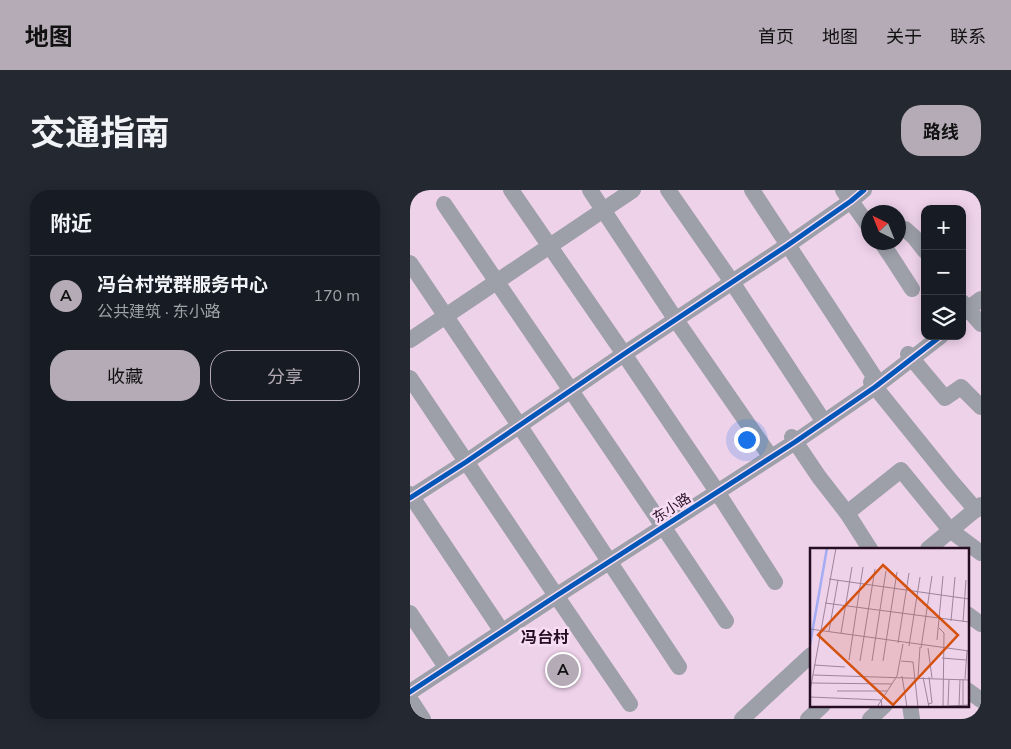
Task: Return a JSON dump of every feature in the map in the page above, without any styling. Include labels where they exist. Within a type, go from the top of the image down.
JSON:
[{"type":"street","points":[[511,190],[716,490],[775,582]]},
{"type":"street","points":[[590,190],[676,320],[768,452]]},
{"type":"street","points":[[410,340],[633,190]]},
{"type":"street","points":[[668,190],[732,282],[822,420]]},
{"type":"street","points":[[752,190],[875,383],[951,480],[978,508],[929,548]]},
{"type":"street","points":[[499,626],[411,496],[466,462],[788,245],[847,195],[864,190]]},
{"type":"street","points":[[847,195],[861,215]]},
{"type":"street","points":[[444,204],[726,621]]},
{"type":"street","points":[[906,229],[924,250]]},
{"type":"street","points":[[887,250],[912,289]]},
{"type":"street","points":[[410,264],[679,667]]},
{"type":"street","points":[[970,313],[981,299]]},
{"type":"street","name":"东小路","points":[[910,357],[928,340]]},
{"type":"street","name":"东小路","points":[[410,692],[554,594],[793,440],[935,340]]},
{"type":"street","points":[[910,357],[945,398],[961,387],[981,407]]},
{"type":"street","points":[[410,378],[630,704]]},
{"type":"street","points":[[793,440],[847,513],[869,548]]},
{"type":"street","name":"东小路","points":[[716,490],[768,452],[793,440]]},
{"type":"street","points":[[847,513],[901,470],[950,530],[981,553]]},
{"type":"street","name":"东小路","points":[[410,686],[499,626],[554,594]]},
{"type":"street","points":[[410,613],[444,664]]},
{"type":"street","points":[[968,615],[981,624]]},
{"type":"street","points":[[742,719],[810,656]]},
{"type":"street","points":[[968,691],[981,700]]},
{"type":"street","points":[[410,699],[423,719]]},
{"type":"street","points":[[808,719],[822,706]]},
{"type":"street","points":[[870,719],[884,706]]},
{"type":"street","points":[[910,706],[912,719]]},
{"type":"cycle path","points":[[410,498],[788,245],[864,190]]},
{"type":"cycle path","points":[[410,692],[795,442],[875,387],[936,340]]},
{"type":"place","name":"冯台村党群服务中心","points":[[563,670]]},
{"type":"district","name":"冯台村","points":[[545,638]]}]
